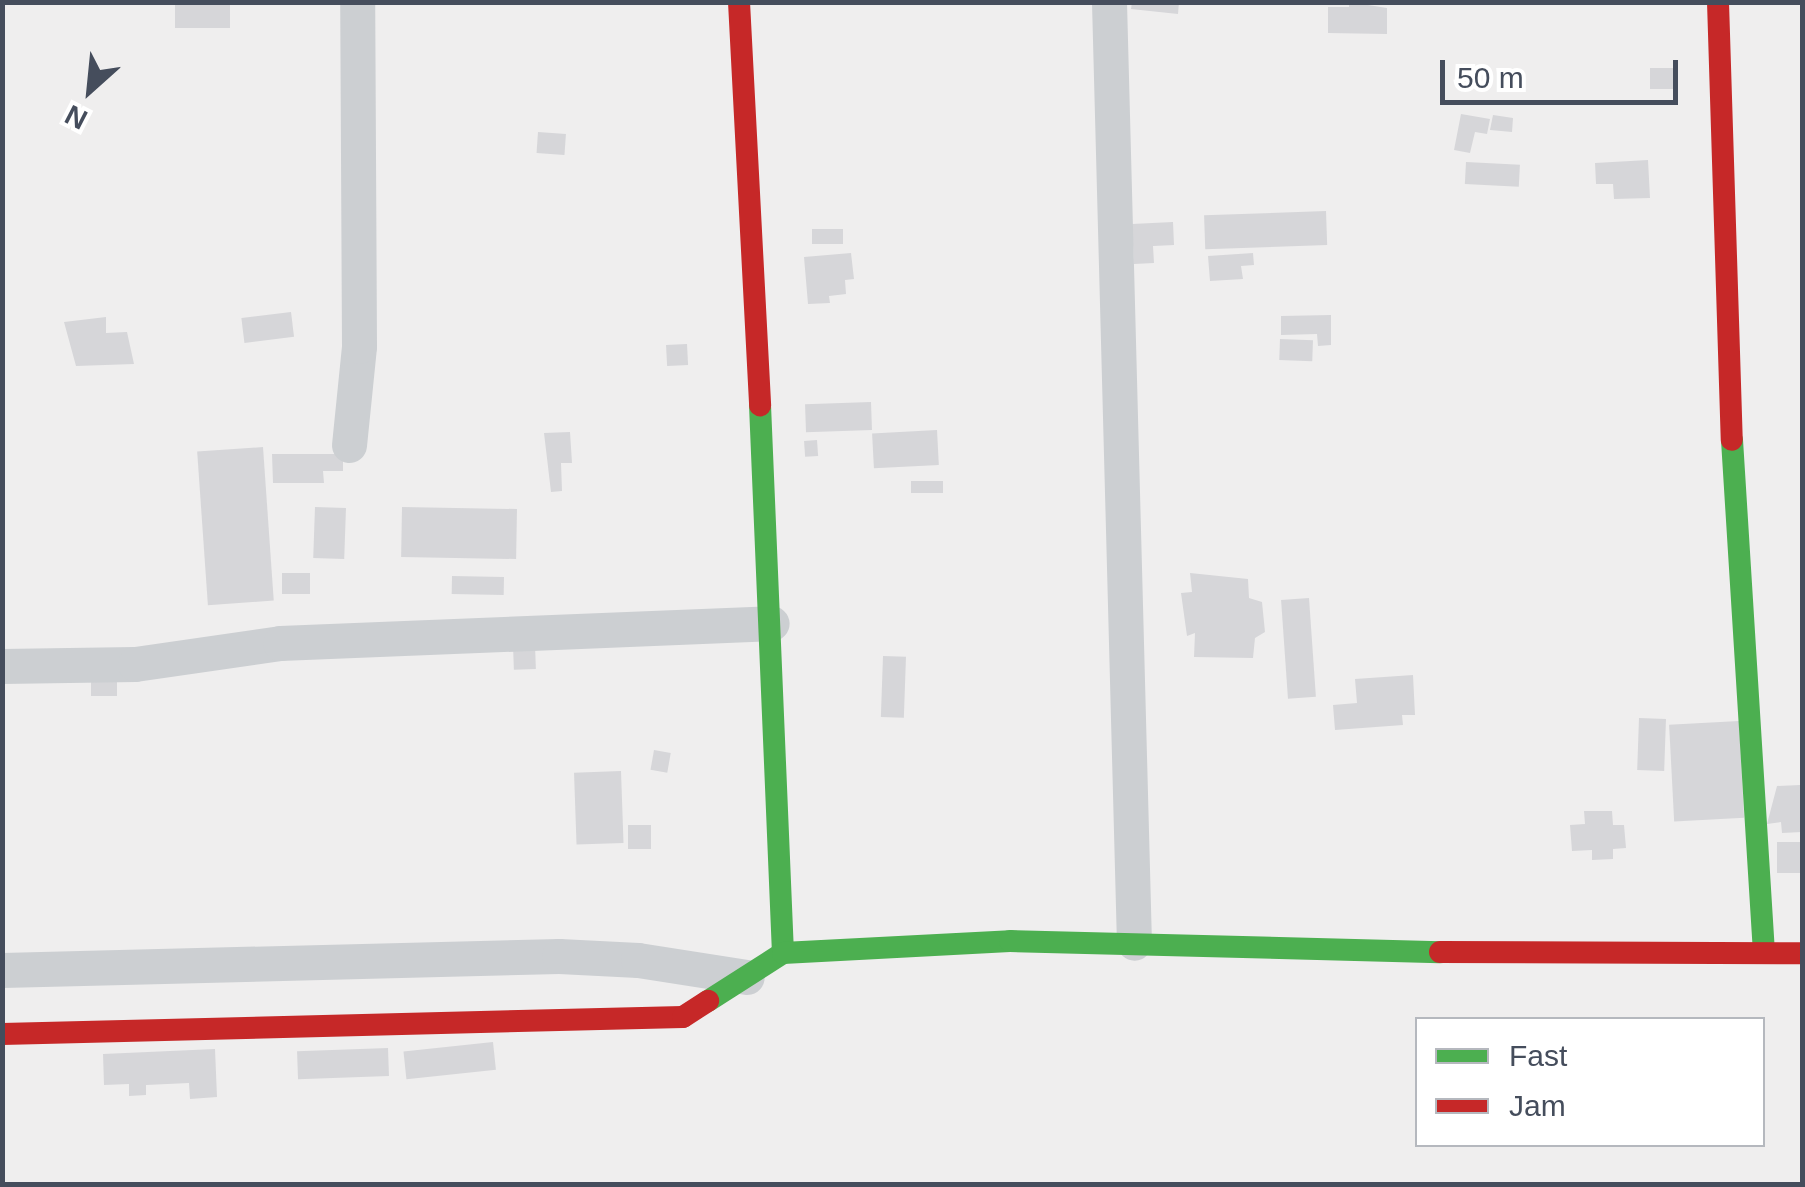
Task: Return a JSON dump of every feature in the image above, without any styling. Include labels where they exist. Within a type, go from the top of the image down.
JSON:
[{"type":"street","points":[[349,445],[359,346],[357,2]]},
{"type":"street","points":[[739,2],[772,623],[783,953]]},
{"type":"street","points":[[1109,2],[1134,943]]},
{"type":"street","points":[[1718,2],[1732,455],[1764,953]]},
{"type":"street","points":[[2,666],[134,664],[280,643],[772,623]]},
{"type":"street","points":[[2,1034],[683,1018],[783,953],[1010,941],[1464,953],[1802,954]]},
{"type":"street","points":[[2,970],[559,956],[638,960],[747,976]]},
{"type":"building","points":[[175,2],[230,2],[230,28],[175,28]]},
{"type":"building","points":[[1132,2],[1179,2],[1178,14],[1131,9]]},
{"type":"building","points":[[1349,2],[1387,8],[1387,34],[1328,33],[1328,7],[1349,7]]},
{"type":"building","points":[[1650,68],[1676,68],[1676,89],[1650,89]]},
{"type":"building","points":[[1461,114],[1490,119],[1487,134],[1475,132],[1470,153],[1454,150]]},
{"type":"building","points":[[1493,115],[1513,118],[1512,132],[1490,130]]},
{"type":"building","points":[[538,132],[566,134],[564,155],[537,153]]},
{"type":"building","points":[[1648,160],[1650,198],[1614,199],[1613,184],[1596,184],[1595,163]]},
{"type":"building","points":[[1466,162],[1520,165],[1519,187],[1465,184]]},
{"type":"building","points":[[1326,211],[1327,245],[1205,249],[1204,215]]},
{"type":"building","points":[[1173,222],[1174,245],[1153,246],[1154,263],[1134,264],[1132,224]]},
{"type":"building","points":[[812,229],[843,229],[843,244],[812,244]]},
{"type":"building","points":[[851,253],[854,279],[845,280],[846,294],[829,296],[830,303],[808,304],[804,257]]},
{"type":"building","points":[[1253,253],[1254,265],[1241,266],[1243,279],[1210,281],[1208,256]]},
{"type":"building","points":[[291,312],[294,337],[244,343],[241,318]]},
{"type":"building","points":[[1331,315],[1331,345],[1318,346],[1317,334],[1281,335],[1281,316]]},
{"type":"building","points":[[106,317],[106,333],[127,332],[134,364],[76,366],[64,322]]},
{"type":"building","points":[[1280,339],[1313,340],[1312,361],[1279,360]]},
{"type":"building","points":[[687,344],[688,365],[667,366],[666,345]]},
{"type":"building","points":[[871,402],[872,430],[806,432],[805,404]]},
{"type":"building","points":[[937,430],[939,465],[874,468],[872,433]]},
{"type":"building","points":[[570,432],[572,463],[561,463],[562,491],[551,492],[544,433]]},
{"type":"building","points":[[817,440],[818,456],[805,457],[804,441]]},
{"type":"building","points":[[263,447],[274,601],[208,605],[197,452]]},
{"type":"building","points":[[272,454],[343,454],[343,471],[323,471],[324,483],[273,483]]},
{"type":"building","points":[[911,481],[943,481],[943,493],[911,493]]},
{"type":"building","points":[[315,507],[346,508],[344,559],[313,558]]},
{"type":"building","points":[[402,507],[517,509],[516,559],[401,557]]},
{"type":"building","points":[[282,573],[310,573],[310,594],[282,594]]},
{"type":"building","points":[[1190,573],[1248,579],[1249,598],[1262,602],[1265,632],[1255,638],[1253,658],[1194,657],[1195,633],[1187,636],[1181,593],[1192,592]]},
{"type":"building","points":[[452,576],[504,577],[504,595],[452,594]]},
{"type":"building","points":[[1309,598],[1316,697],[1288,699],[1281,600]]},
{"type":"building","points":[[535,644],[536,669],[514,670],[513,645]]},
{"type":"building","points":[[883,656],[906,657],[904,718],[881,717]]},
{"type":"building","points":[[1413,675],[1415,715],[1402,715],[1403,725],[1335,730],[1333,705],[1357,703],[1355,679]]},
{"type":"building","points":[[91,678],[117,678],[117,696],[91,696]]},
{"type":"building","points":[[1639,718],[1666,719],[1664,771],[1637,770]]},
{"type":"building","points":[[1739,721],[1744,818],[1674,822],[1669,725]]},
{"type":"building","points":[[654,750],[671,753],[667,773],[651,770]]},
{"type":"building","points":[[621,771],[624,843],[577,845],[574,773]]},
{"type":"building","points":[[1800,785],[1802,832],[1782,833],[1781,822],[1767,824],[1777,786]]},
{"type":"building","points":[[1584,811],[1612,811],[1613,825],[1624,825],[1626,848],[1613,849],[1613,859],[1592,860],[1592,850],[1572,851],[1570,825],[1585,824]]},
{"type":"building","points":[[628,825],[651,825],[651,849],[628,849]]},
{"type":"building","points":[[1777,842],[1802,842],[1802,873],[1777,873]]},
{"type":"building","points":[[493,1042],[496,1070],[406,1079],[403,1051]]},
{"type":"building","points":[[388,1048],[389,1076],[298,1079],[297,1051]]},
{"type":"building","points":[[215,1049],[217,1097],[190,1099],[189,1083],[146,1085],[146,1095],[129,1096],[129,1084],[104,1085],[103,1054]]},
{"type":"traffic: fast","points":[[760,405],[783,953]]},
{"type":"traffic: fast","points":[[1732,440],[1764,953]]},
{"type":"traffic: fast","points":[[708,1001],[783,953],[1010,941],[1440,952]]},
{"type":"traffic: jam","points":[[739,2],[760,405]]},
{"type":"traffic: jam","points":[[1718,2],[1732,440]]},
{"type":"traffic: jam","points":[[1440,952],[1802,953]]},
{"type":"traffic: jam","points":[[2,1034],[683,1017],[708,1001]]}]
